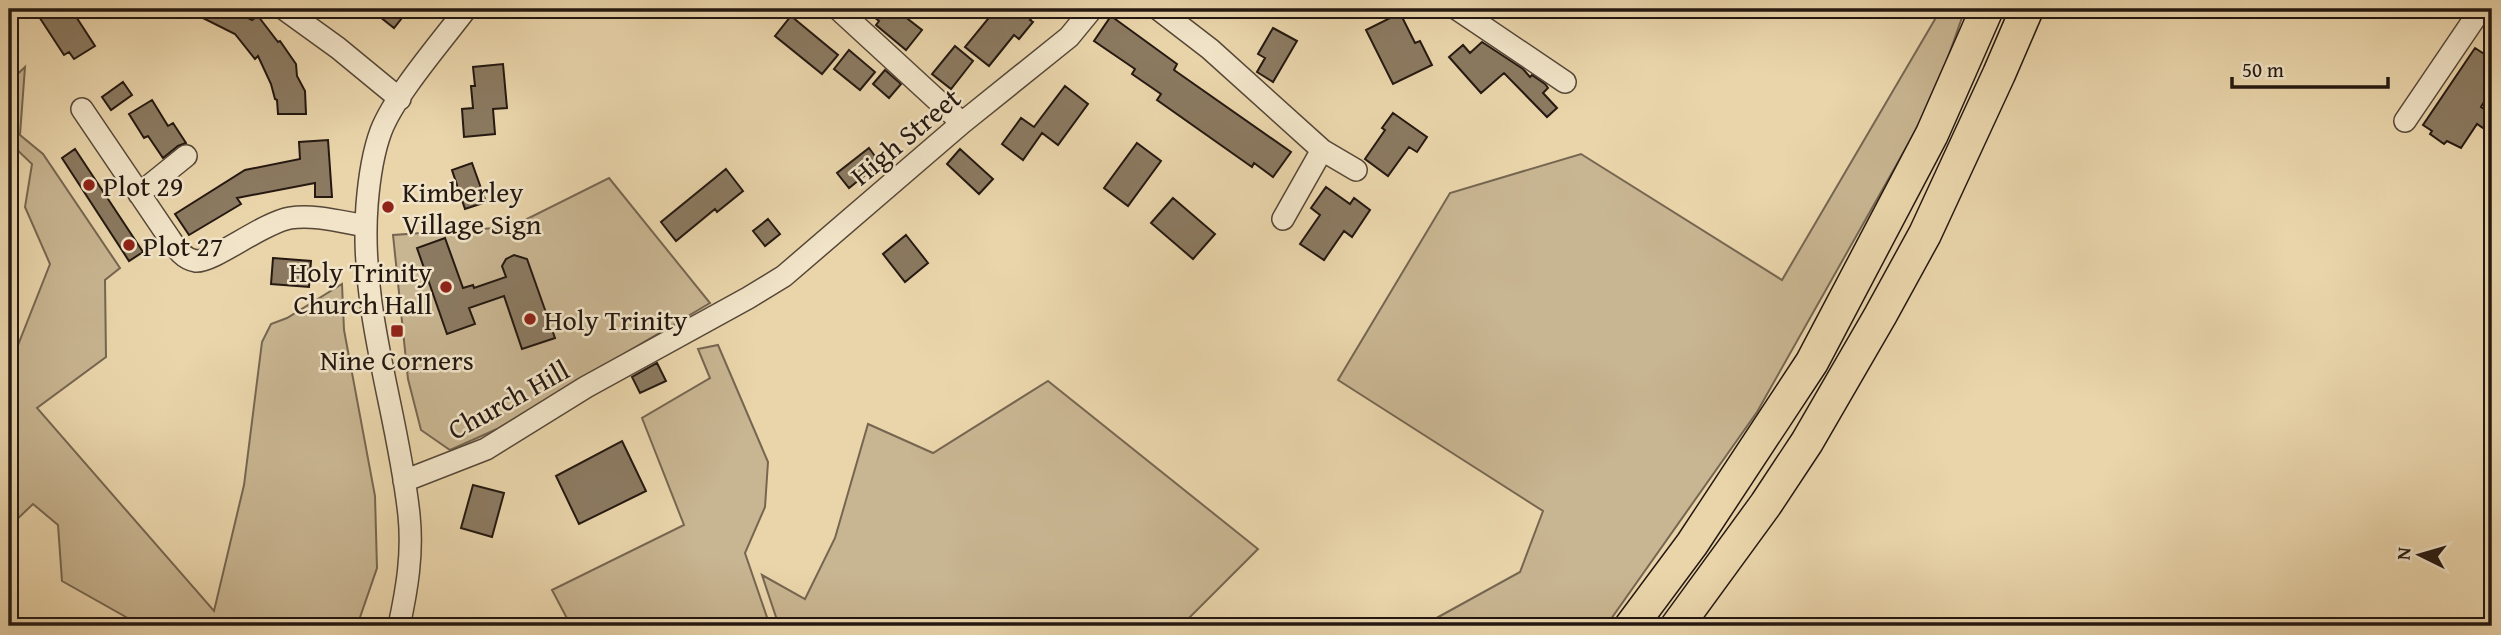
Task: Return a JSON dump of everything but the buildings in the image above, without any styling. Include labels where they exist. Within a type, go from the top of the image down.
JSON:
[{"type":"highway","points":[[1631,626],[1692,544],[1812,362],[1932,134],[1987,9]]},
{"type":"highway","points":[[1677,626],[1766,504],[1807,442],[1880,316],[1925,234],[2027,9]]},
{"type":"street","points":[[284,9],[338,48],[400,99]]},
{"type":"street","points":[[399,626],[410,562],[409,517],[367,282],[366,226],[374,155],[381,130],[400,99],[466,9]]},
{"type":"street","points":[[838,9],[962,123]]},
{"type":"street","name":"High Street","points":[[748,298],[783,276],[829,239],[962,123],[1069,37],[1092,9]]},
{"type":"street","points":[[1158,9],[1210,49],[1322,150],[1356,170]]},
{"type":"street","points":[[1457,9],[1565,82]]},
{"type":"street","points":[[2405,121],[2481,9]]},
{"type":"street","points":[[82,109],[180,253],[195,261],[206,260],[256,231],[290,218],[317,218],[366,226]]},
{"type":"street","points":[[1283,219],[1322,150]]},
{"type":"street","points":[[139,194],[186,156]]},
{"type":"street","name":"Church Hill","points":[[404,481],[486,450],[586,387],[748,298]]},
{"type":"shaded area","points":[[1941,9],[1965,9],[1933,100],[1757,412],[1606,626],[1422,626],[1520,572],[1543,511],[1338,380],[1450,193],[1581,154],[1782,280]]},
{"type":"shaded area","points":[[25,67],[20,135],[43,154],[120,268],[105,280],[106,357],[37,408],[214,611],[244,485],[262,342],[271,324],[287,318],[342,284],[344,330],[375,496],[377,568],[357,626],[142,626],[62,581],[58,525],[33,504],[9,527],[9,368],[50,264],[25,207],[32,164],[9,142],[9,82]]},
{"type":"shaded area","points":[[609,178],[710,303],[497,429],[450,450],[421,430],[408,379],[393,235],[511,227]]},
{"type":"shaded area","points":[[718,345],[768,462],[765,507],[745,553],[770,626],[571,626],[552,590],[684,525],[642,418],[710,378],[698,349]]},
{"type":"shaded area","points":[[1048,381],[1258,549],[1181,626],[779,626],[762,575],[805,599],[835,538],[868,424],[933,453]]},
{"type":"place","name":"Plot 29","points":[[89,185]]},
{"type":"place","name":"Kimberley Village Sign","points":[[388,207]]},
{"type":"place","name":"Plot 27","points":[[129,245]]},
{"type":"place","name":"Holy Trinity Church Hall","points":[[446,287]]},
{"type":"place","name":"Holy Trinity","points":[[530,319]]},
{"type":"place","name":"Nine Corners","points":[[397,331]]}]
